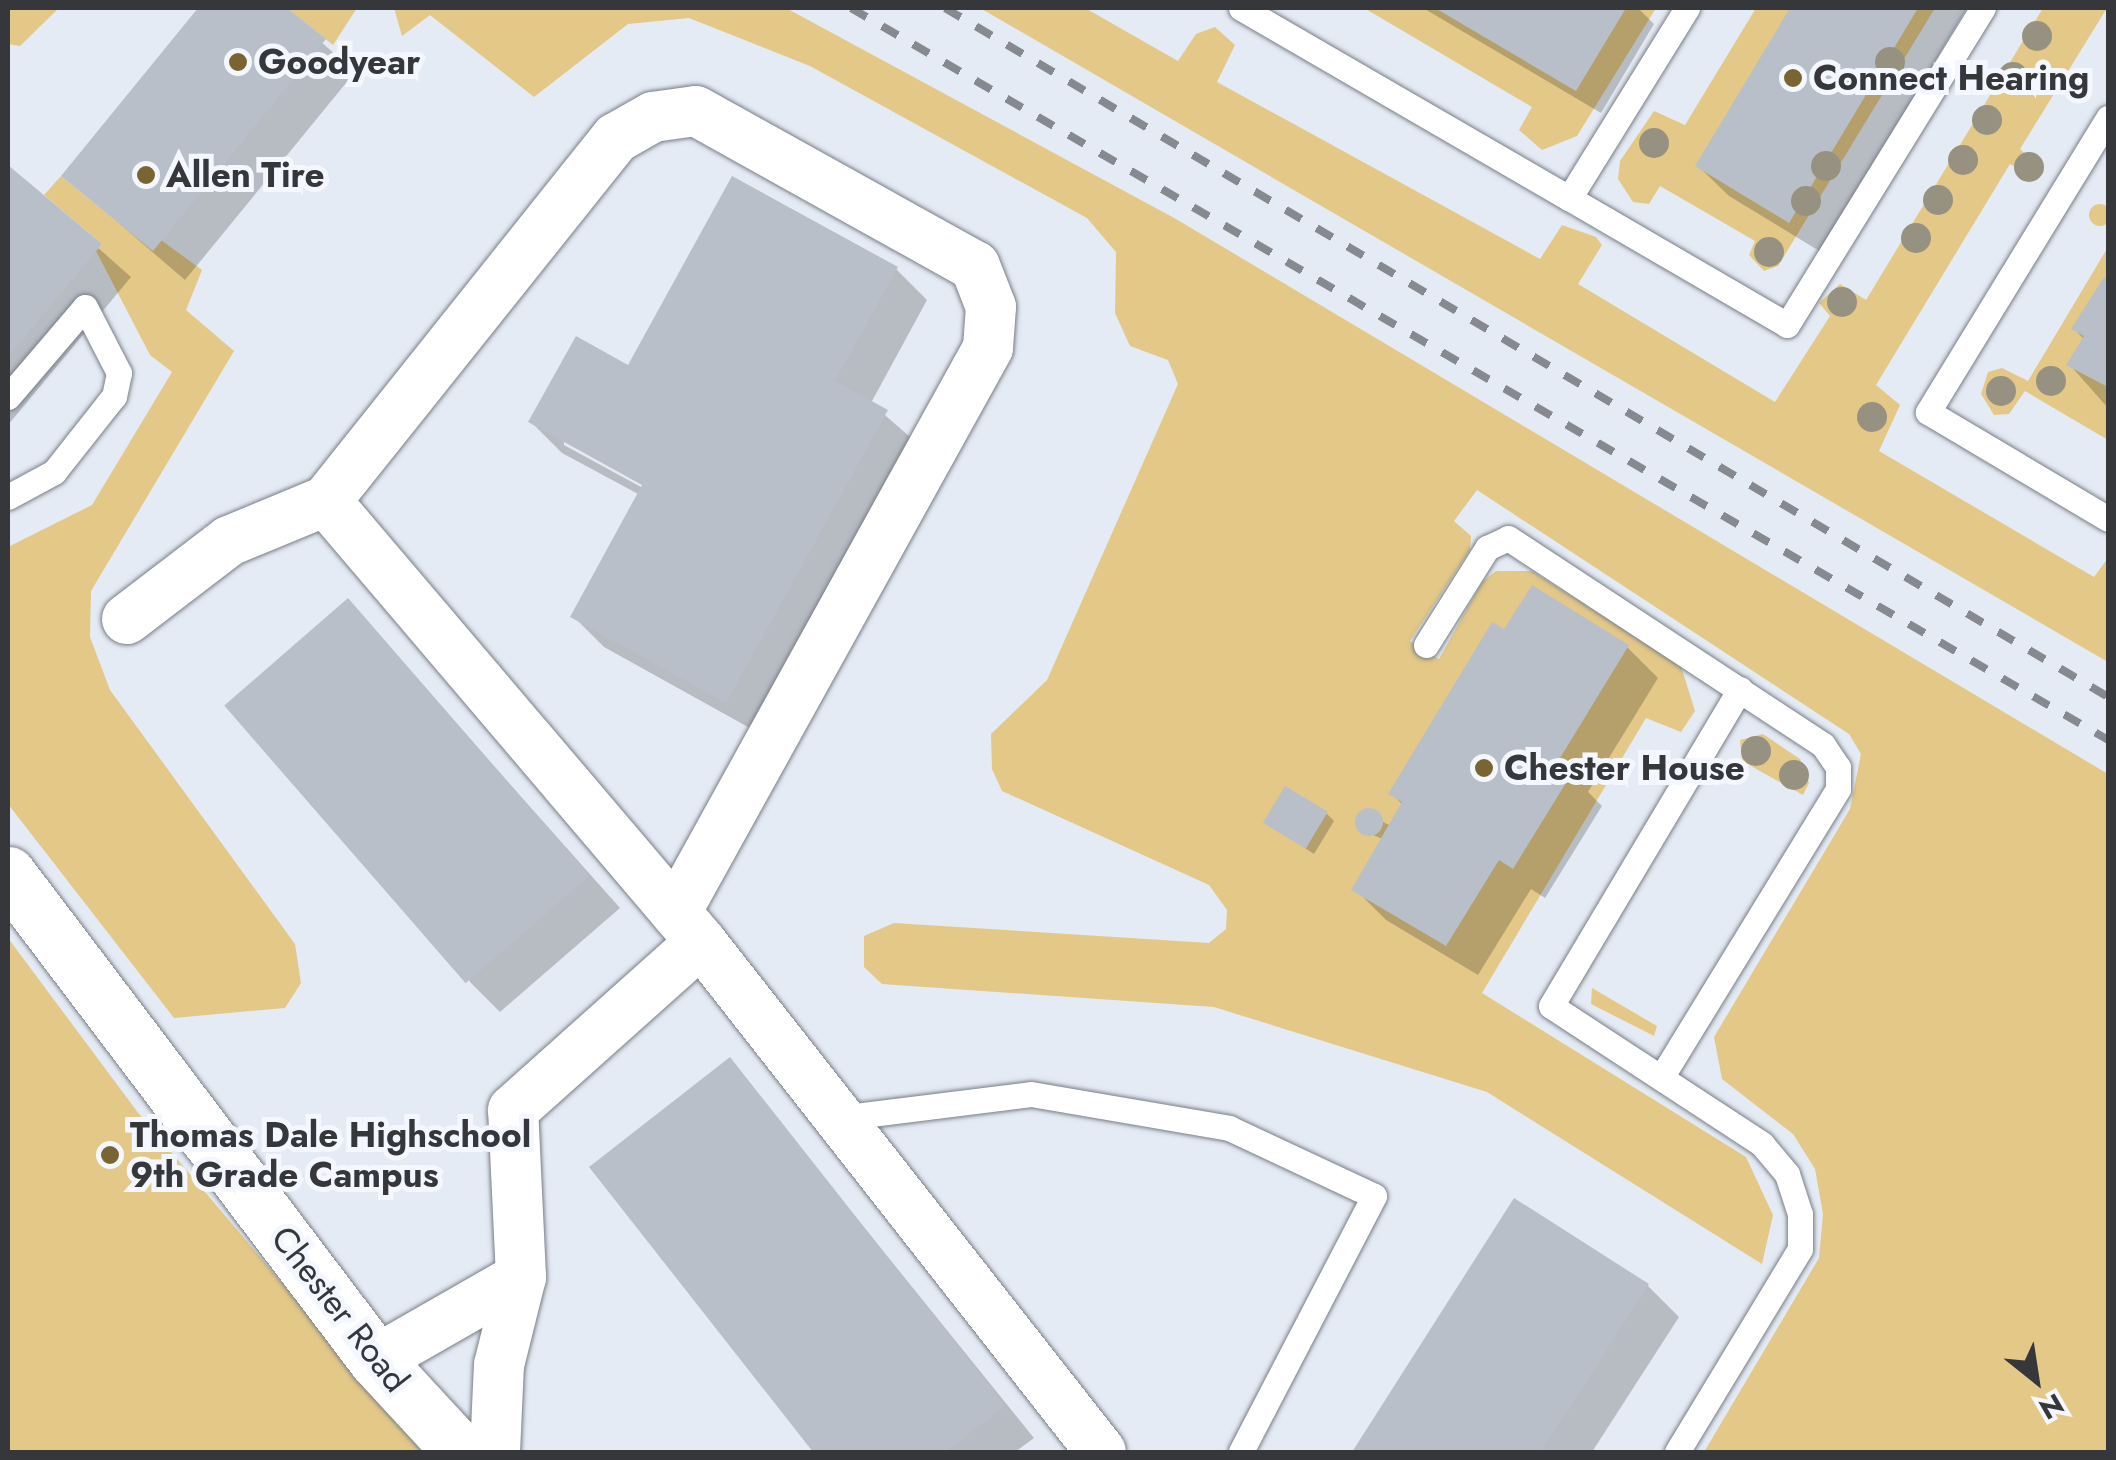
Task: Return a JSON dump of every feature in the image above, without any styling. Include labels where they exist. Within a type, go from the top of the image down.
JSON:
[{"type":"main road","name":"Chester Road","points":[[8,874],[376,1360],[461,1452]]},
{"type":"street","points":[[128,619],[228,541],[326,501],[616,138],[653,117],[696,111],[974,266],[991,307],[988,348],[688,927],[514,1110],[521,1277],[499,1366],[495,1452]]},
{"type":"street","points":[[326,501],[688,927],[1101,1452]]},
{"type":"street","points":[[376,1360],[521,1277]]},
{"type":"lane","points":[[1569,198],[1687,8]]},
{"type":"lane","points":[[1251,10],[1787,325],[1982,8]]},
{"type":"lane","points":[[2108,118],[1928,412],[2108,519]]},
{"type":"lane","points":[[8,397],[85,307],[119,372],[114,396],[54,472],[8,497]]},
{"type":"lane","points":[[1426,646],[1488,548],[1508,538],[1823,744],[1838,789],[1662,1076]]},
{"type":"lane","points":[[1677,1452],[1800,1249],[1800,1214],[1787,1174],[1762,1144],[1552,1006],[1740,689]]},
{"type":"lane","points":[[839,1118],[1031,1094],[1228,1128],[1374,1196],[1240,1452]]},
{"type":"shaded area","points":[[8,8],[59,8],[20,46],[8,44]]},
{"type":"shaded area","points":[[287,8],[357,8],[333,45]]},
{"type":"shaded area","points":[[394,8],[786,8],[1176,219],[2108,774],[2108,1452],[1704,1452],[1819,1258],[1823,1214],[1815,1169],[1793,1134],[1722,1079],[1714,1037],[1850,809],[1861,754],[1849,734],[1477,490],[1454,521],[1471,536],[1470,550],[1410,641],[1439,659],[1482,582],[1496,571],[1532,571],[1681,666],[1695,711],[1681,732],[1646,718],[1482,993],[1746,1157],[1773,1215],[1762,1264],[1487,1092],[1214,1007],[882,984],[864,967],[864,936],[894,923],[1209,943],[1226,929],[1227,910],[1209,885],[1002,791],[992,769],[991,734],[1047,680],[1178,384],[1168,360],[1130,346],[1115,313],[1116,252],[1087,218],[810,66],[689,18],[628,24],[534,97],[430,15],[402,36]]},
{"type":"shaded area","points":[[980,8],[1085,8],[1178,61],[1196,34],[1215,27],[1235,45],[1217,82],[1540,259],[1562,225],[1596,237],[1602,245],[1578,284],[1775,402],[1830,316],[1819,303],[1840,284],[1866,300],[2043,8],[2107,8],[2020,149],[2044,172],[2034,177],[2010,164],[1876,385],[1900,405],[1879,451],[2094,577],[2108,558],[2108,662]]},
{"type":"shaded area","points":[[1364,8],[1656,8],[1577,136],[1542,150],[1519,130],[1532,107]]},
{"type":"shaded area","points":[[1756,8],[1935,8],[1778,266],[1764,271],[1749,255],[1755,241],[1660,186],[1649,204],[1633,202],[1618,179],[1620,161],[1654,111],[1685,125]]},
{"type":"shaded area","points":[[61,176],[152,250],[161,240],[202,270],[186,310],[234,351],[91,591],[90,637],[110,690],[295,944],[301,983],[285,1008],[174,1018],[8,804],[8,547],[92,505],[172,372],[150,355],[96,251],[102,244],[44,195]]},
{"type":"shaded area","points":[[2100,204],[2108,207],[2108,223],[2100,226],[2092,223],[2089,215],[2092,207]]},
{"type":"shaded area","points":[[2108,247],[2108,440],[2025,391],[2009,414],[1994,415],[1981,394],[1988,372],[2002,368],[2028,381]]},
{"type":"shaded area","points":[[1763,734],[1800,759],[1809,783],[1803,795],[1742,761],[1740,740]]},
{"type":"shaded area","name":"Thomas Dale Highschool 9th Grade Campus","points":[[8,938],[139,1114],[425,1452],[8,1452]]},
{"type":"shaded area","points":[[1592,988],[1657,1026],[1654,1036],[1591,1004]]},
{"type":"building","points":[[198,8],[287,8],[326,39],[153,251],[61,176]]},
{"type":"building","points":[[1435,8],[1626,8],[1576,91]]},
{"type":"building","points":[[1790,8],[1918,8],[1789,223],[1695,166]]},
{"type":"building","points":[[8,165],[102,244],[8,357]]},
{"type":"building","points":[[732,176],[898,267],[835,381],[888,410],[726,703],[570,617],[642,485],[528,422],[576,336],[628,365]]},
{"type":"building","points":[[2104,277],[2108,279],[2108,387],[2066,365],[2084,336],[2071,329]]},
{"type":"building","name":"Chester House","points":[[1532,585],[1629,645],[1557,763],[1572,773],[1513,869],[1499,860],[1446,946],[1351,890],[1402,802],[1388,794],[1492,622],[1504,629]]},
{"type":"building","points":[[348,598],[589,876],[466,983],[224,706]]},
{"type":"building","points":[[1285,786],[1328,812],[1306,849],[1263,823]]},
{"type":"building","points":[[1369,808],[1379,812],[1383,822],[1379,832],[1369,836],[1359,832],[1355,822],[1359,812]]},
{"type":"building","points":[[730,1057],[1005,1406],[945,1452],[813,1452],[589,1167]]},
{"type":"building","points":[[1514,1198],[1649,1284],[1541,1452],[1352,1452]]},
{"type":"railway","points":[[851,8],[2108,740]]},
{"type":"railway","points":[[945,8],[2108,697]]},
{"type":"place","name":"Goodyear","points":[[238,62]]},
{"type":"place","name":"Connect Hearing","points":[[1793,78]]},
{"type":"place","name":"Allen Tire","points":[[146,175]]},
{"type":"place","name":"Chester House","points":[[1484,768]]},
{"type":"place","name":"Thomas Dale Highschool 9th Grade Campus","points":[[110,1155]]}]
